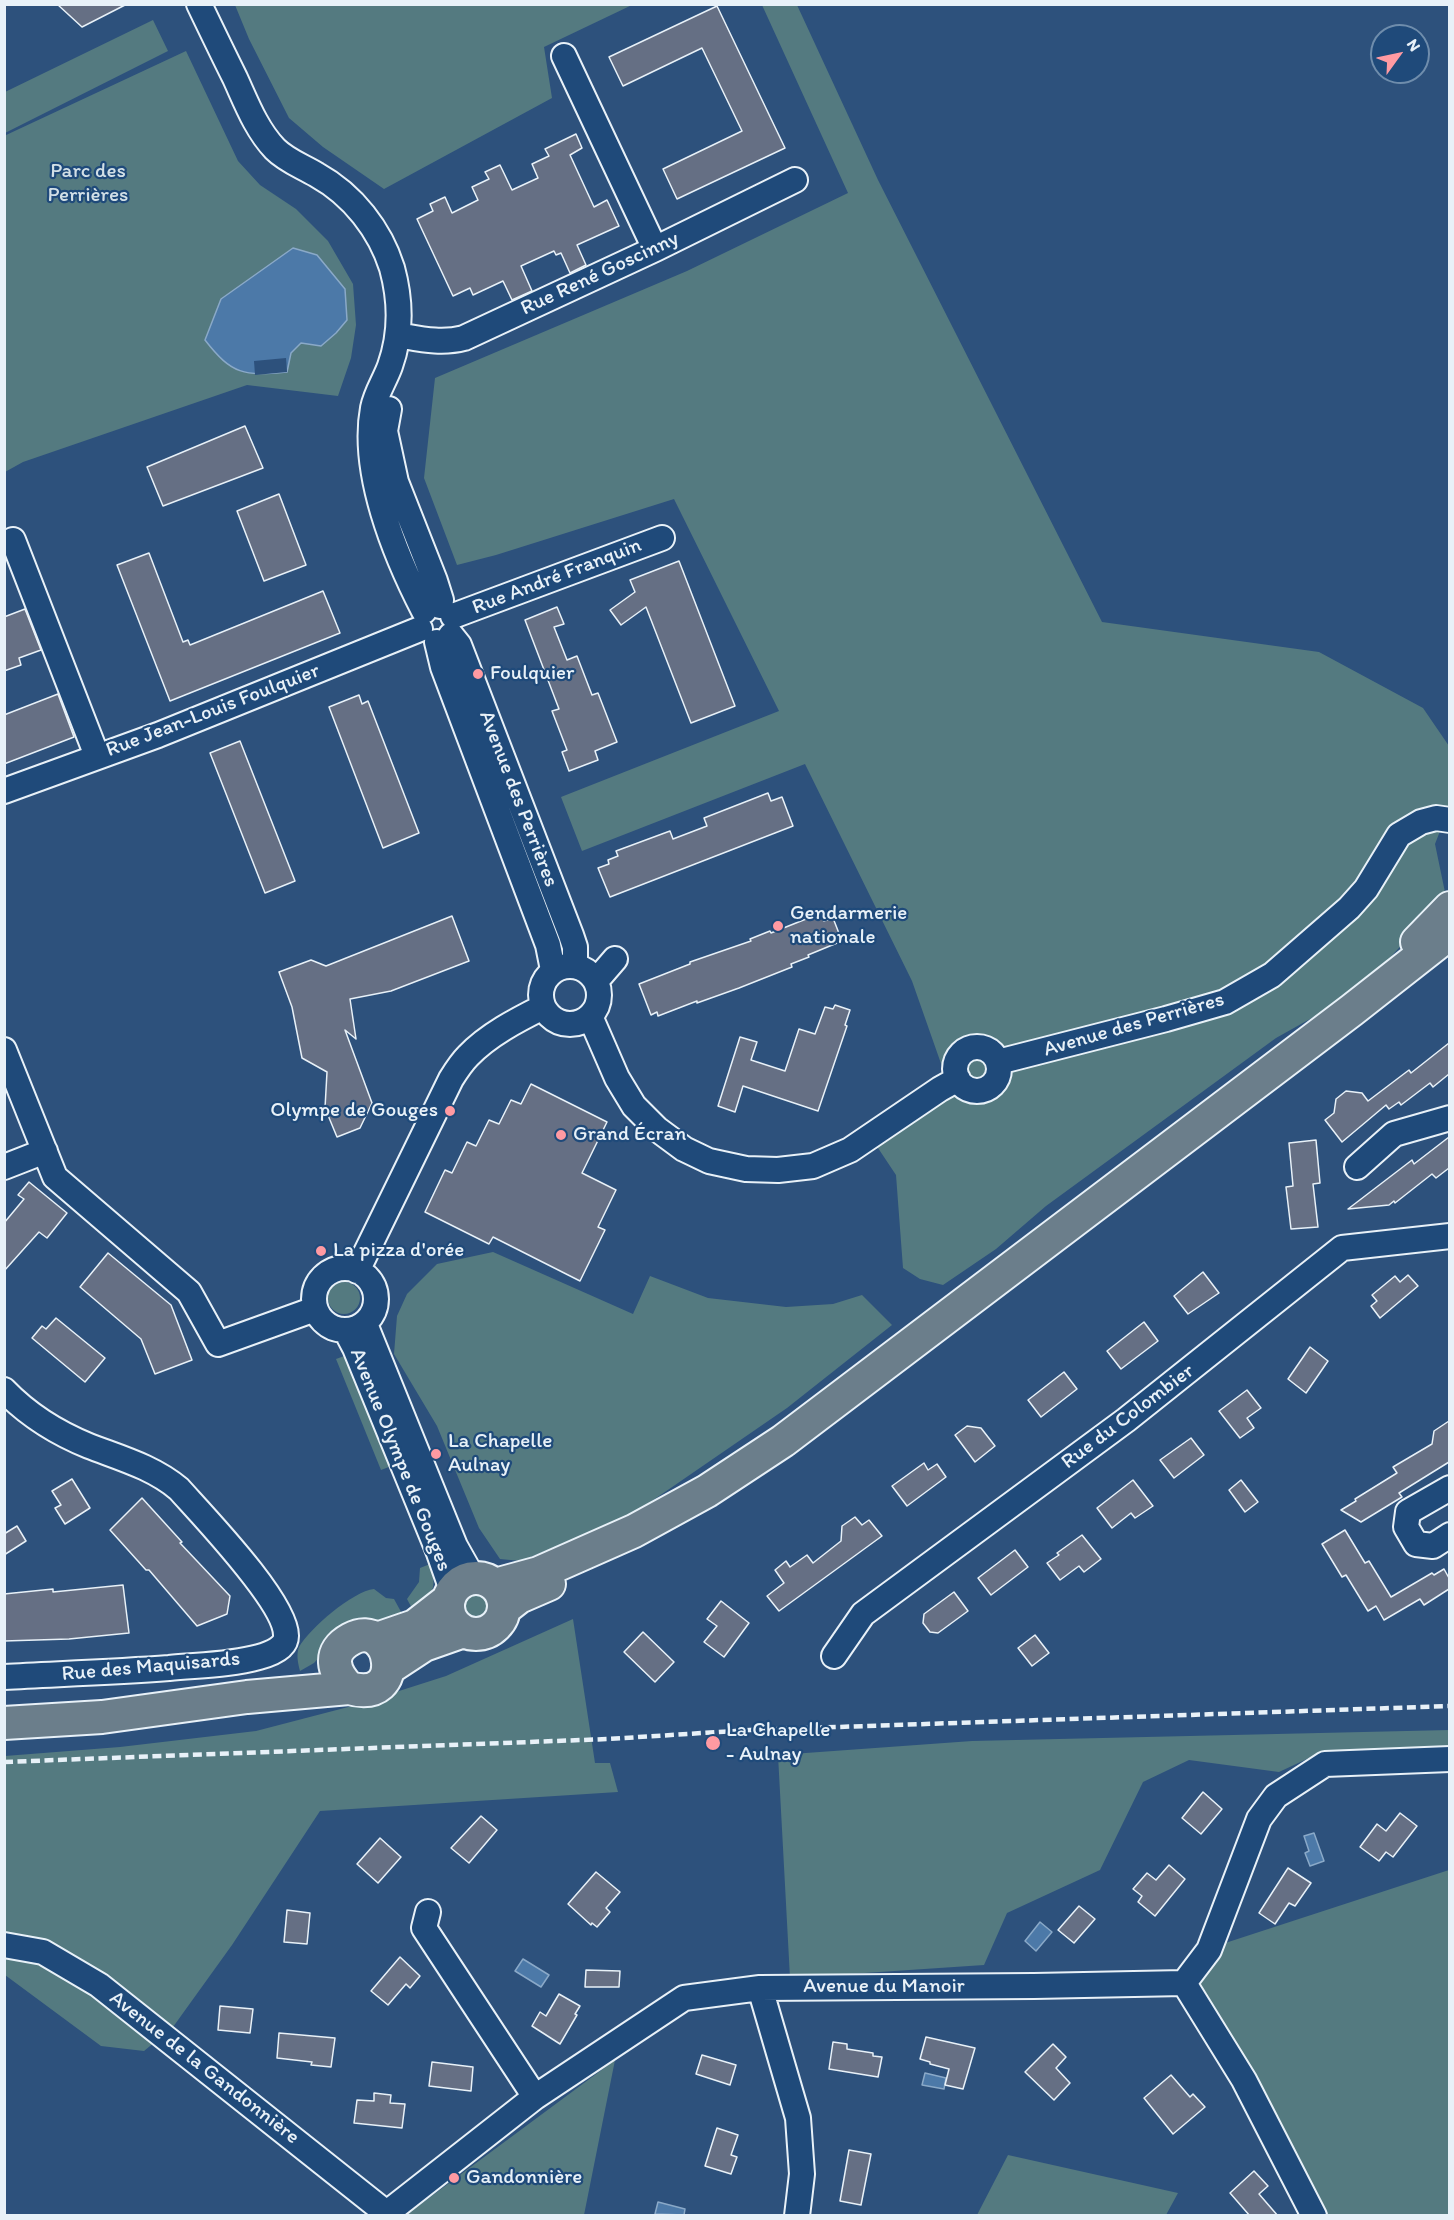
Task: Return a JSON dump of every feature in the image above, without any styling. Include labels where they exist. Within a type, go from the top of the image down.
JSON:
[{"type":"main road","points":[[1352,1010],[1449,908]]},
{"type":"main road","points":[[376,1639],[415,1626],[475,1592],[519,1598],[644,1540],[718,1497],[783,1441],[1352,1010],[1449,933]]},
{"type":"main road","points":[[389,1668],[424,1645],[461,1632],[474,1635],[487,1632],[496,1626],[475,1592]]},
{"type":"main road","points":[[461,1632],[449,1612],[475,1592]]},
{"type":"main road","points":[[4,1723],[102,1717],[247,1696],[349,1688],[360,1692],[373,1689],[382,1683],[389,1668],[389,1658],[384,1646],[376,1639],[366,1636],[354,1637],[342,1644],[335,1664],[337,1673],[349,1688]]},
{"type":"main road","points":[[247,1696],[307,1677],[337,1654]]},
{"type":"street","name":"Avenue des Perrières","points":[[200,4],[247,105],[266,138],[290,161],[331,183],[362,213],[385,248],[392,269],[399,311],[398,335],[390,368],[383,379],[373,406],[370,429],[373,478],[413,590],[438,623],[459,645],[572,935],[575,947],[564,968]]},
{"type":"street","points":[[564,56],[655,249]]},
{"type":"street","name":"Rue René Goscinny","points":[[398,335],[449,342],[464,338],[655,249],[795,180]]},
{"type":"street","name":"Rue André Franquin","points":[[438,623],[662,538]]},
{"type":"street","points":[[13,540],[97,756]]},
{"type":"street","name":"Rue Jean-Louis Foulquier","points":[[4,791],[158,735],[438,623]]},
{"type":"street","name":"Avenue des Perrières","points":[[590,1016],[616,1078],[634,1106],[657,1129],[684,1149],[709,1161],[746,1169],[778,1170],[813,1166],[850,1150],[958,1079],[968,1088],[982,1090],[994,1082],[999,1069],[998,1062],[1166,1020],[1225,1002],[1272,975],[1349,908],[1371,881],[1399,835],[1420,822],[1436,818],[1449,820]]},
{"type":"street","points":[[596,981],[615,959]]},
{"type":"street","points":[[564,968],[588,971],[596,981],[599,994],[597,1006],[590,1016],[578,1023],[564,1024],[552,1018],[543,1007],[540,994],[544,980],[564,968]]},
{"type":"street","points":[[357,1271],[451,1079],[468,1056],[483,1043],[524,1016],[543,1007]]},
{"type":"street","points":[[4,1050],[55,1177],[189,1292],[218,1344],[315,1309]]},
{"type":"street","points":[[1357,1167],[1394,1134],[1449,1118]]},
{"type":"street","points":[[4,1167],[45,1151]]},
{"type":"street","name":"Rue du Colombier","points":[[834,1656],[863,1614],[1126,1420],[1342,1248],[1449,1236]]},
{"type":"street","points":[[348,1268],[357,1271],[366,1276],[373,1285],[376,1306],[372,1316],[355,1327],[327,1325],[315,1309],[315,1289],[320,1280],[337,1269],[348,1268]]},
{"type":"street","name":"Avenue Olympe de Gouges","points":[[355,1327],[475,1592]]},
{"type":"street","name":"Rue des Maquisards","points":[[4,1390],[43,1423],[86,1444],[145,1467],[164,1477],[179,1489],[261,1586],[276,1608],[286,1634],[285,1642],[279,1648],[262,1656],[238,1662],[113,1672],[4,1677]]},
{"type":"street","points":[[1449,1488],[1408,1512],[1406,1527],[1416,1544],[1433,1546],[1449,1535]]},
{"type":"street","points":[[1314,2216],[1244,2080],[1184,1983],[1209,1950],[1259,1819],[1276,1796],[1325,1764],[1449,1759]]},
{"type":"street","points":[[428,1911],[424,1928],[535,2097]]},
{"type":"street","name":"Avenue de la Gandonnière","points":[[4,1945],[43,1952],[99,1985],[389,2214]]},
{"type":"street","name":"Avenue du Manoir","points":[[389,2214],[535,2097],[684,1998],[760,1988],[1184,1983]]},
{"type":"street","points":[[760,1988],[798,2118],[802,2174],[797,2216]]},
{"type":"green space","points":[[235,5],[632,5],[544,47],[552,98],[384,189],[323,147],[289,118],[249,39]]},
{"type":"green space","points":[[762,5],[797,5],[878,180],[1102,622],[1319,652],[1423,708],[1449,746],[1449,808],[1435,844],[1446,897],[1385,963],[1344,1000],[1276,1038],[1046,1206],[996,1249],[943,1285],[920,1279],[903,1268],[896,1175],[874,1142],[951,1092],[912,981],[805,764],[582,851],[561,797],[779,711],[674,499],[457,565],[424,478],[435,378],[687,271],[848,193]]},
{"type":"green space","points":[[153,20],[168,51],[5,133],[5,92]]},
{"type":"green space","name":"Parc des Perrières","points":[[186,51],[238,161],[260,185],[296,209],[328,241],[353,284],[356,325],[351,358],[338,396],[247,385],[23,462],[5,472],[4,136]]},
{"type":"green space","points":[[493,1252],[633,1314],[650,1276],[708,1298],[786,1307],[833,1304],[862,1295],[892,1325],[787,1408],[630,1516],[521,1561],[500,1559],[479,1528],[437,1426],[394,1354],[397,1316],[407,1294],[437,1264]]},
{"type":"green space","points":[[344,1282],[355,1287],[360,1298],[355,1309],[344,1314],[333,1309],[328,1298],[333,1287]]},
{"type":"green space","points":[[350,1354],[394,1465],[381,1470],[336,1359]]},
{"type":"green space","points":[[430,1564],[433,1580],[432,1591],[414,1612],[407,1599],[419,1582],[420,1568]]},
{"type":"green space","points":[[374,1589],[386,1598],[394,1599],[405,1619],[325,1651],[314,1663],[300,1671],[298,1650],[304,1639],[344,1603],[365,1591]]},
{"type":"green space","points":[[476,1594],[484,1597],[487,1605],[484,1613],[476,1616],[468,1613],[465,1605],[468,1597]]},
{"type":"green space","points":[[573,1619],[595,1763],[610,1763],[618,1792],[320,1811],[232,1945],[173,2027],[144,2051],[101,2046],[5,1975],[5,1756],[120,1747],[256,1731],[352,1706],[446,1676]]},
{"type":"green space","points":[[1450,1730],[1449,1748],[1324,1751],[1279,1772],[1189,1760],[1143,1782],[1100,1870],[1007,1913],[984,1965],[790,1978],[778,1755],[972,1741]]},
{"type":"green space","points":[[1449,1870],[1449,2215],[1327,2215],[1271,2106],[1197,1987],[1213,1947]]},
{"type":"green space","points":[[615,2060],[584,2215],[406,2215]]},
{"type":"green space","points":[[1008,2155],[1178,2193],[1166,2215],[977,2215]]},
{"type":"water","points":[[293,248],[317,255],[345,289],[347,320],[321,346],[301,343],[291,353],[287,372],[260,374],[231,367],[205,340],[221,299]]},
{"type":"water","points":[[1314,1833],[1324,1861],[1310,1866],[1305,1853],[1309,1851],[1304,1836]]},
{"type":"water","points":[[1040,1922],[1052,1932],[1036,1951],[1025,1941]]},
{"type":"water","points":[[523,1959],[549,1975],[541,1987],[515,1971]]},
{"type":"water","points":[[925,2073],[946,2078],[944,2089],[922,2085]]},
{"type":"water","points":[[658,2202],[685,2209],[684,2215],[655,2214]]},
{"type":"pier","points":[[286,358],[287,372],[255,375],[254,361]]},
{"type":"building","points":[[57,4],[127,4],[82,27]]},
{"type":"building","points":[[717,6],[785,148],[677,199],[663,169],[742,131],[702,48],[623,86],[609,57]]},
{"type":"building","points":[[576,134],[582,148],[570,155],[594,207],[607,200],[619,226],[577,245],[586,265],[570,273],[561,253],[556,255],[554,251],[521,266],[532,291],[512,300],[503,281],[473,295],[470,288],[453,296],[417,219],[433,211],[430,204],[445,197],[452,213],[478,200],[472,187],[489,179],[485,172],[500,165],[512,190],[538,178],[532,164],[549,156],[545,149]]},
{"type":"building","points":[[245,426],[263,468],[163,506],[147,467]]},
{"type":"building","points":[[279,494],[306,565],[264,581],[237,511]]},
{"type":"building","points":[[149,553],[183,642],[188,640],[190,645],[323,591],[340,633],[170,701],[117,565]]},
{"type":"building","points":[[679,561],[735,706],[691,723],[646,607],[621,625],[610,610],[635,592],[630,580]]},
{"type":"building","points":[[557,607],[564,624],[554,627],[567,660],[577,656],[592,695],[598,693],[617,742],[595,751],[598,760],[569,771],[562,752],[567,750],[552,711],[559,709],[525,620]]},
{"type":"building","points":[[25,609],[41,650],[19,658],[21,665],[4,671],[4,617]]},
{"type":"building","points":[[58,694],[74,737],[4,764],[4,715]]},
{"type":"building","points":[[359,695],[362,704],[368,701],[419,833],[383,848],[329,707]]},
{"type":"building","points":[[240,741],[295,881],[265,893],[210,753]]},
{"type":"building","points":[[768,793],[771,801],[782,797],[793,826],[610,897],[598,868],[609,864],[608,860],[618,856],[616,851],[670,831],[673,839],[707,826],[704,818]]},
{"type":"building","points":[[821,913],[824,921],[833,918],[842,941],[808,955],[809,957],[791,964],[792,967],[739,988],[658,1016],[657,1012],[651,1015],[639,984],[690,964],[690,962]]},
{"type":"building","points":[[452,916],[469,961],[391,991],[350,999],[356,1039],[345,1030],[372,1103],[360,1128],[337,1137],[325,1108],[327,1072],[302,1058],[292,1007],[279,972],[311,960],[326,966]]},
{"type":"building","points":[[835,1005],[850,1010],[845,1025],[847,1026],[818,1111],[743,1086],[735,1112],[718,1106],[740,1037],[757,1042],[751,1060],[785,1071],[799,1029],[815,1034],[825,1007],[833,1009]]},
{"type":"building","points":[[1449,1043],[1449,1074],[1433,1087],[1430,1083],[1401,1105],[1399,1102],[1389,1109],[1386,1105],[1342,1142],[1325,1120],[1334,1113],[1336,1099],[1346,1091],[1362,1093],[1368,1101],[1409,1070],[1411,1073]]},
{"type":"building","points":[[531,1084],[607,1122],[582,1173],[616,1190],[598,1227],[605,1230],[580,1281],[493,1237],[489,1244],[425,1212],[445,1170],[452,1173],[467,1142],[476,1146],[489,1120],[499,1124],[511,1100],[521,1104]]},
{"type":"building","points":[[1449,1137],[1449,1168],[1436,1178],[1432,1174],[1395,1203],[1394,1201],[1389,1205],[1348,1209],[1412,1160],[1414,1164]]},
{"type":"building","points":[[1316,1140],[1320,1183],[1313,1184],[1318,1227],[1291,1229],[1286,1187],[1293,1186],[1289,1143]]},
{"type":"building","points":[[29,1182],[67,1213],[47,1238],[39,1232],[4,1271],[4,1223],[24,1199],[18,1195]]},
{"type":"building","points":[[108,1253],[171,1305],[192,1360],[155,1374],[141,1339],[80,1287]]},
{"type":"building","points":[[1203,1272],[1219,1293],[1188,1314],[1174,1296]]},
{"type":"building","points":[[1408,1275],[1418,1286],[1380,1318],[1371,1306],[1377,1301],[1372,1295],[1395,1276],[1400,1282]]},
{"type":"building","points":[[56,1318],[105,1358],[85,1382],[32,1338],[42,1326],[46,1329]]},
{"type":"building","points":[[1144,1322],[1158,1341],[1121,1369],[1107,1351]]},
{"type":"building","points":[[1310,1347],[1328,1361],[1306,1393],[1288,1379]]},
{"type":"building","points":[[1064,1372],[1077,1389],[1041,1417],[1028,1400]]},
{"type":"building","points":[[1247,1390],[1261,1408],[1247,1418],[1254,1428],[1240,1438],[1219,1411]]},
{"type":"building","points":[[1449,1421],[1449,1462],[1399,1493],[1402,1497],[1361,1522],[1341,1510],[1397,1473],[1393,1467],[1432,1444],[1434,1431]]},
{"type":"building","points":[[967,1426],[981,1428],[995,1446],[975,1462],[955,1435]]},
{"type":"building","points":[[1191,1438],[1204,1455],[1174,1478],[1160,1460]]},
{"type":"building","points":[[924,1463],[928,1470],[937,1464],[946,1477],[907,1506],[892,1486]]},
{"type":"building","points":[[72,1479],[90,1508],[65,1524],[55,1508],[61,1505],[52,1491]]},
{"type":"building","points":[[1133,1480],[1153,1506],[1135,1518],[1131,1513],[1112,1528],[1097,1508]]},
{"type":"building","points":[[1241,1480],[1258,1502],[1245,1512],[1229,1490]]},
{"type":"building","points":[[142,1498],[230,1596],[227,1614],[197,1626],[149,1570],[146,1570],[110,1530]]},
{"type":"building","points":[[855,1517],[862,1525],[869,1520],[882,1536],[779,1611],[767,1596],[784,1583],[775,1570],[786,1561],[790,1567],[807,1555],[813,1563],[841,1541],[842,1526]]},
{"type":"building","points":[[17,1526],[26,1541],[4,1555],[4,1534]]},
{"type":"building","points":[[1345,1530],[1365,1563],[1369,1561],[1391,1597],[1432,1573],[1434,1575],[1444,1569],[1449,1578],[1449,1589],[1424,1605],[1420,1599],[1384,1620],[1376,1606],[1368,1611],[1346,1575],[1342,1577],[1322,1544]]},
{"type":"building","points":[[1082,1535],[1101,1559],[1084,1572],[1079,1566],[1060,1580],[1047,1563]]},
{"type":"building","points":[[1015,1550],[1028,1567],[991,1595],[978,1578]]},
{"type":"building","points":[[123,1585],[129,1633],[69,1639],[4,1641],[4,1594]]},
{"type":"building","points":[[954,1592],[968,1611],[938,1633],[930,1632],[923,1623],[924,1614]]},
{"type":"building","points":[[721,1601],[749,1623],[724,1657],[704,1642],[717,1626],[707,1619]]},
{"type":"building","points":[[643,1632],[674,1662],[655,1682],[624,1652]]},
{"type":"building","points":[[1035,1635],[1049,1653],[1032,1666],[1018,1648]]},
{"type":"building","points":[[1203,1792],[1222,1809],[1201,1834],[1182,1818]]},
{"type":"building","points":[[1400,1813],[1417,1826],[1393,1857],[1386,1852],[1379,1861],[1360,1847],[1377,1824],[1386,1831]]},
{"type":"building","points":[[481,1816],[497,1830],[469,1863],[451,1848]]},
{"type":"building","points":[[380,1838],[401,1857],[378,1883],[357,1864]]},
{"type":"building","points":[[1169,1865],[1185,1879],[1155,1916],[1138,1902],[1142,1896],[1133,1889],[1147,1873],[1156,1880]]},
{"type":"building","points":[[1288,1868],[1311,1883],[1295,1906],[1289,1903],[1275,1924],[1259,1913]]},
{"type":"building","points":[[596,1872],[620,1892],[606,1908],[610,1912],[597,1927],[592,1923],[591,1925],[568,1904]]},
{"type":"building","points":[[1079,1906],[1095,1919],[1074,1943],[1058,1930]]},
{"type":"building","points":[[287,1910],[310,1913],[307,1944],[284,1942]]},
{"type":"building","points":[[400,1957],[420,1976],[410,1988],[406,1984],[388,2005],[371,1991]]},
{"type":"building","points":[[586,1970],[620,1971],[619,1987],[585,1987]]},
{"type":"building","points":[[559,1994],[580,2006],[560,2044],[532,2026],[540,2012],[546,2016]]},
{"type":"building","points":[[220,2006],[253,2009],[250,2033],[218,2030]]},
{"type":"building","points":[[279,2033],[335,2038],[331,2067],[311,2065],[312,2062],[277,2058]]},
{"type":"building","points":[[926,2037],[975,2048],[963,2089],[945,2085],[949,2069],[920,2059]]},
{"type":"building","points":[[833,2042],[847,2044],[847,2049],[873,2053],[873,2056],[882,2057],[878,2077],[829,2069]]},
{"type":"building","points":[[1053,2044],[1066,2057],[1056,2068],[1070,2083],[1054,2100],[1025,2072]]},
{"type":"building","points":[[702,2055],[736,2065],[730,2085],[696,2074]]},
{"type":"building","points":[[432,2062],[473,2067],[471,2091],[429,2086]]},
{"type":"building","points":[[1171,2075],[1190,2097],[1193,2094],[1205,2107],[1173,2134],[1144,2098]]},
{"type":"building","points":[[374,2093],[391,2095],[390,2103],[405,2104],[402,2128],[354,2123],[357,2100],[374,2101]]},
{"type":"building","points":[[717,2128],[738,2135],[731,2155],[737,2157],[731,2174],[705,2166]]},
{"type":"building","points":[[849,2150],[871,2154],[861,2205],[840,2201]]},
{"type":"building","points":[[1254,2171],[1268,2186],[1259,2194],[1278,2216],[1250,2216],[1230,2193]]},
{"type":"railway","points":[[4,1762],[608,1739],[750,1730],[1450,1706]]},
{"type":"place","name":"Foulquier","points":[[478,674]]},
{"type":"place","name":"Gendarmerie nationale","points":[[778,926]]},
{"type":"place","name":"Olympe de Gouges","points":[[450,1111]]},
{"type":"place","name":"Grand Écran","points":[[561,1135]]},
{"type":"place","name":"La pizza d'orée","points":[[321,1251]]},
{"type":"place","name":"La Chapelle Aulnay","points":[[436,1454]]},
{"type":"place","name":"La Chapelle - Aulnay","points":[[713,1743]]},
{"type":"place","name":"Gandonnière","points":[[454,2178]]}]
